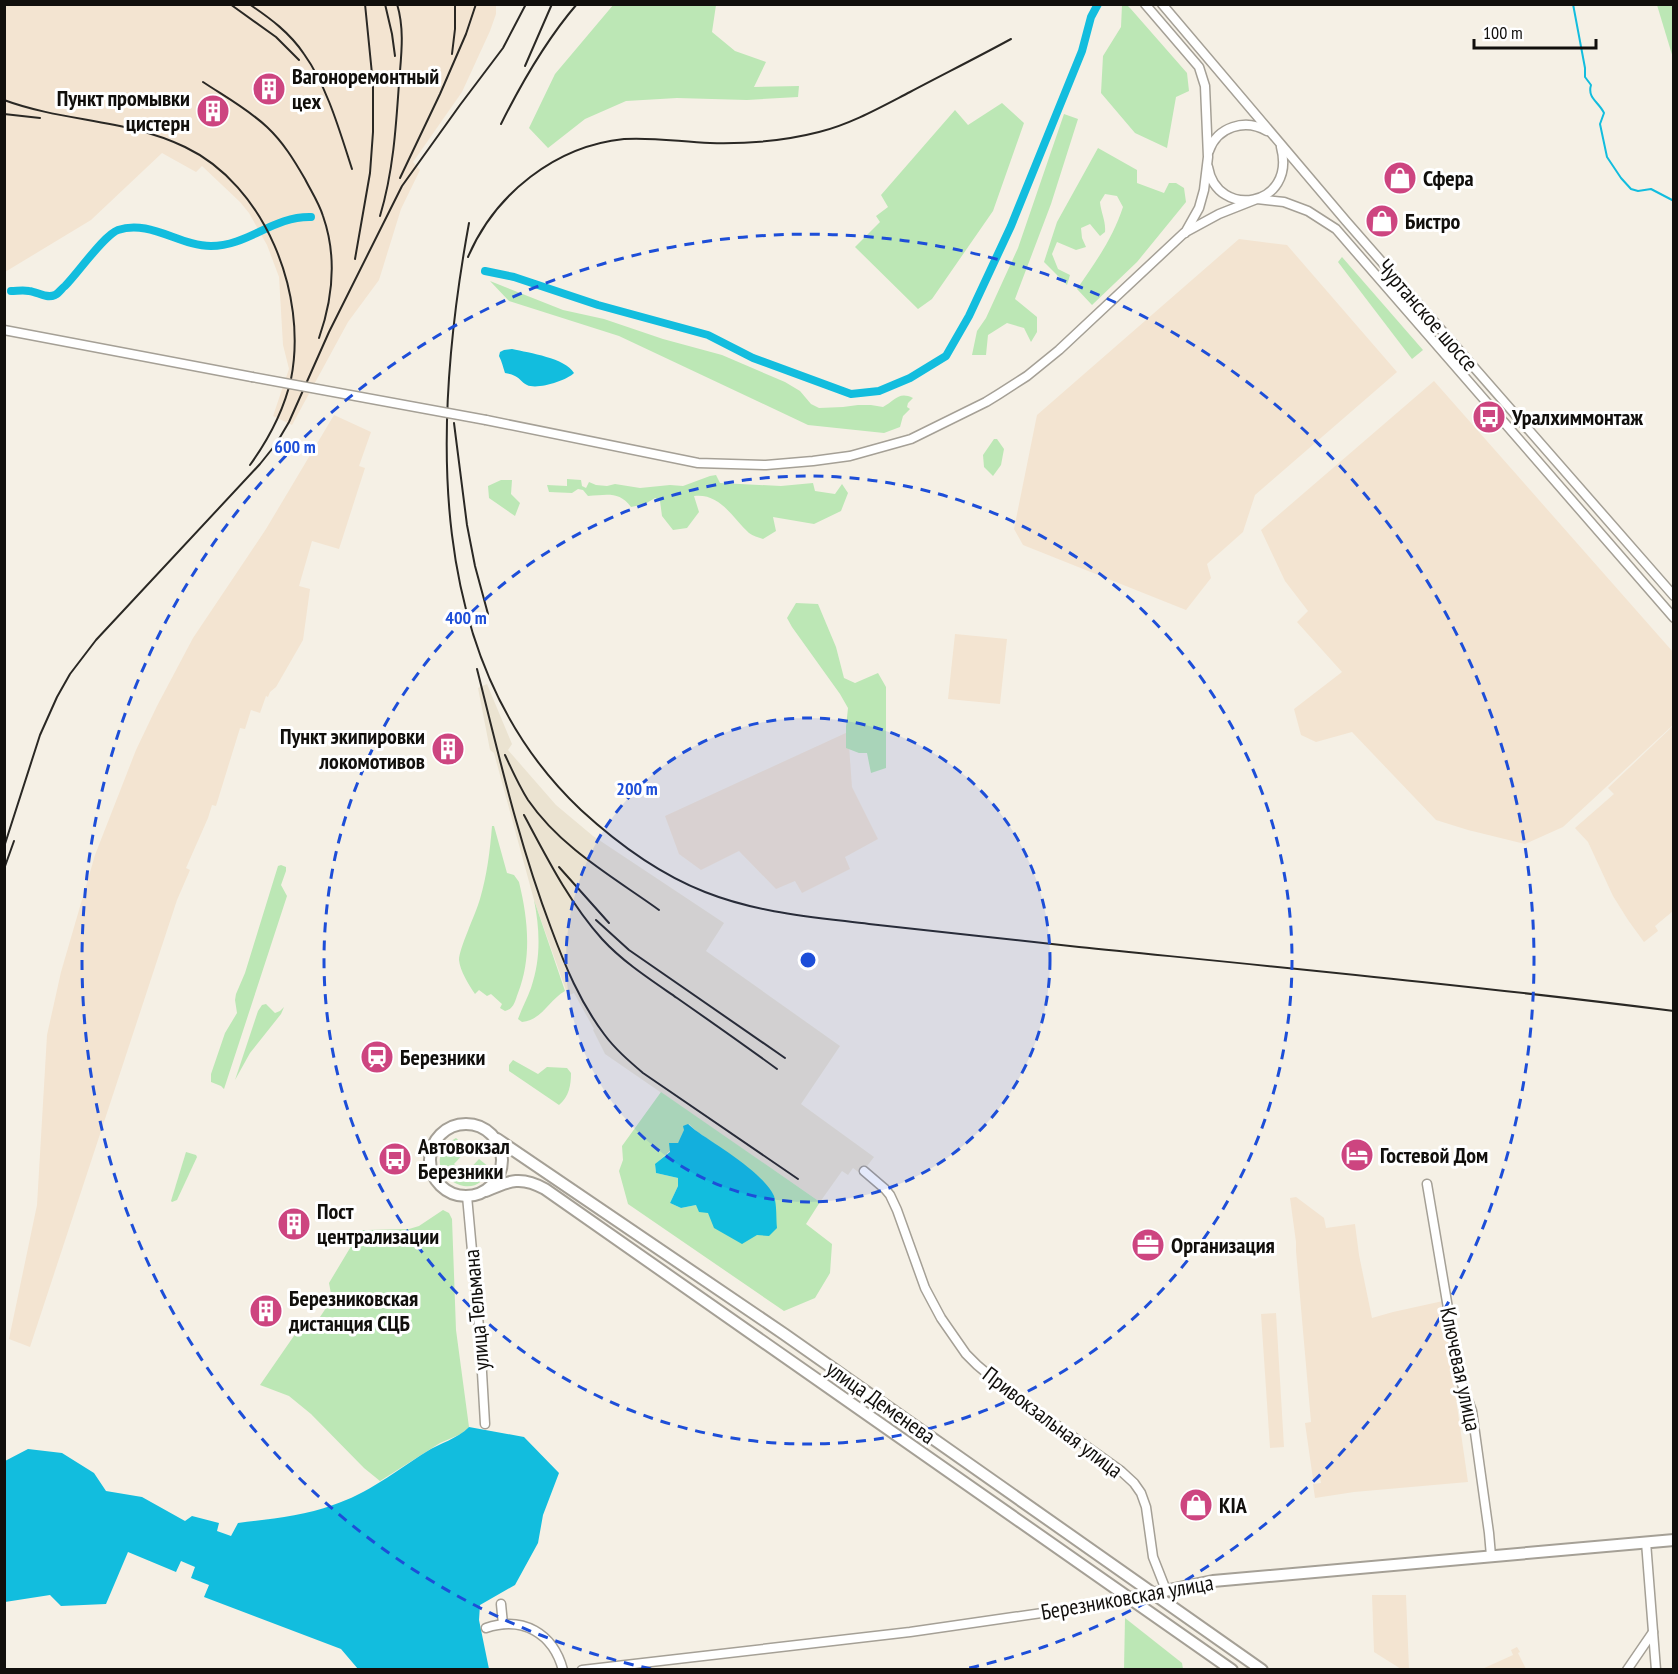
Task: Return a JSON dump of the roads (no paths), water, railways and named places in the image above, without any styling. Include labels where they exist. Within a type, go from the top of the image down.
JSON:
[{"type":"main road","points":[[466,1123],[484,1128],[497,1139],[502,1164],[498,1179],[486,1191],[467,1196],[448,1192],[440,1186],[434,1177],[430,1162],[431,1151],[436,1139],[444,1130],[466,1123]]},
{"type":"main road","name":"улица Деменева","points":[[497,1139],[793,1341],[1262,1670]]},
{"type":"main road","name":"улица Деменева","points":[[486,1191],[516,1180],[527,1181],[545,1190],[1232,1670]]},
{"type":"main road","name":"Березниковская улица","points":[[1130,1598],[1213,1581],[1674,1540]]},
{"type":"street","points":[[1145,4],[1199,67],[1205,86],[1208,170],[1213,182],[1221,192],[1232,198],[1244,201],[1257,199]]},
{"type":"street","name":"Чуртанское шоссе","points":[[1162,4],[1276,139],[1674,597]]},
{"type":"street","points":[[4,330],[486,420],[698,463],[766,465],[813,461],[868,452],[911,439],[986,402],[1027,376],[1059,350],[1184,233],[1219,214],[1269,193],[1283,172],[1284,160],[1276,139],[1264,129],[1240,124],[1219,135],[1208,157],[1199,208],[1184,233]]},
{"type":"street","name":"Чуртанское шоссе","points":[[1257,199],[1284,202],[1308,211],[1336,229],[1674,618]]},
{"type":"street","name":"Привокзальная улица","points":[[864,1171],[890,1195],[925,1287],[941,1318],[966,1354],[996,1382],[1121,1471],[1134,1483],[1146,1507],[1153,1557],[1166,1590]]},
{"type":"street","name":"Ключевая улица","points":[[1427,1184],[1460,1379],[1472,1411],[1491,1556]]},
{"type":"street","name":"улица Тельмана","points":[[467,1196],[485,1424]]},
{"type":"street","points":[[1646,1542],[1656,1670]]},
{"type":"street","name":"Березниковская улица","points":[[582,1670],[910,1632],[1104,1604],[1130,1598]]},
{"type":"street","points":[[501,1604],[503,1624]]},
{"type":"street","points":[[486,1628],[515,1624],[542,1635],[552,1645],[563,1670]]},
{"type":"street","points":[[1627,1670],[1653,1632]]},
{"type":"water","points":[[512,349],[563,363],[574,373],[551,384],[527,385],[512,374],[505,373],[499,356],[500,352]]},
{"type":"water","points":[[688,1124],[727,1151],[769,1187],[775,1200],[777,1228],[769,1236],[757,1235],[742,1244],[714,1228],[708,1213],[699,1212],[696,1205],[681,1208],[670,1203],[678,1186],[678,1178],[656,1173],[655,1164],[670,1152],[669,1143],[678,1143],[684,1130],[683,1126]]},
{"type":"water","points":[[469,1427],[524,1437],[559,1473],[543,1515],[538,1543],[515,1585],[480,1605],[479,1620],[489,1669],[358,1669],[341,1649],[204,1597],[209,1585],[191,1578],[195,1567],[181,1561],[176,1572],[128,1552],[106,1604],[61,1606],[50,1595],[5,1602],[5,1461],[28,1449],[62,1453],[94,1473],[106,1491],[142,1497],[185,1521],[192,1516],[219,1523],[217,1531],[231,1536],[238,1523],[322,1509],[346,1500]]},
{"type":"waterway","points":[[485,271],[514,277],[598,305],[708,335],[753,358],[851,394],[879,391],[910,378],[946,356],[969,316],[1011,226],[1082,51],[1091,17],[1098,4]]},
{"type":"waterway","points":[[1573,4],[1585,77],[1591,85],[1592,97],[1604,113],[1600,124],[1607,157],[1631,189],[1638,191],[1651,189],[1674,201]]},
{"type":"waterway","points":[[11,291],[55,295],[106,239],[118,230],[130,228],[153,230],[188,242],[211,246],[224,245],[249,237],[285,221],[311,217]]},
{"type":"railway","points":[[230,4],[276,37],[299,60]]},
{"type":"railway","points":[[249,4],[286,33],[312,67],[332,110],[352,169]]},
{"type":"railway","points":[[355,259],[370,173],[373,132],[373,84],[365,4]]},
{"type":"railway","points":[[385,4],[395,56]]},
{"type":"railway","points":[[380,216],[391,167],[397,117],[402,44],[397,4]]},
{"type":"railway","points":[[452,54],[455,4]]},
{"type":"railway","points":[[400,178],[440,94],[466,34],[476,4]]},
{"type":"railway","points":[[4,847],[40,735],[70,674],[96,640],[276,444],[289,422],[329,332],[402,186],[503,48],[526,4]]},
{"type":"railway","points":[[525,66],[552,4]]},
{"type":"railway","points":[[501,124],[535,62],[577,4]]},
{"type":"railway","points":[[468,257],[494,213],[511,194],[530,177],[574,152],[599,143],[624,139],[737,143],[779,140],[819,132],[866,115],[1011,39]]},
{"type":"railway","points":[[203,82],[252,114],[273,133],[297,165],[319,206],[327,231],[332,262],[328,308],[319,338]]},
{"type":"railway","points":[[4,100],[49,113],[141,131],[185,147],[213,164],[238,187],[258,215],[274,245],[286,278],[293,312],[295,346],[291,379],[280,413],[250,465]]},
{"type":"railway","points":[[4,114],[40,118]]},
{"type":"railway","points":[[469,223],[457,299],[449,377],[447,456],[452,534],[466,610],[491,683],[529,750],[581,810],[610,835],[655,867],[688,885],[725,899],[765,910],[806,916],[1674,1011]]},
{"type":"railway","points":[[454,423],[467,525],[488,614]]},
{"type":"railway","points":[[477,669],[510,800],[529,864],[556,942],[580,996],[595,1022],[613,1045],[643,1073],[798,1179]]},
{"type":"railway","points":[[505,755],[528,800],[556,833],[589,861],[659,910]]},
{"type":"railway","points":[[524,815],[569,895],[602,939],[638,970],[777,1069]]},
{"type":"railway","points":[[4,869],[14,841]]},
{"type":"railway","points":[[559,867],[609,923]]},
{"type":"railway","points":[[596,920],[629,950],[785,1058]]},
{"type":"place","name":"Вагоноремонтный цех","points":[[269,89]]},
{"type":"place","name":"Пункт промывки цистерн","points":[[213,111]]},
{"type":"place","name":"Сфера","points":[[1400,178]]},
{"type":"place","name":"Бистро","points":[[1382,221]]},
{"type":"place","name":"Уралхиммонтаж","points":[[1489,417]]},
{"type":"place","name":"Пункт экипировки локомотивов","points":[[448,749]]},
{"type":"place","name":"Березники","points":[[377,1057]]},
{"type":"place","name":"Гостевой Дом","points":[[1357,1155]]},
{"type":"place","name":"Автовокзал Березники","points":[[395,1159]]},
{"type":"place","name":"Пост централизации","points":[[294,1224]]},
{"type":"place","name":"Организация","points":[[1148,1245]]},
{"type":"place","name":"Березниковская дистанция СЦБ","points":[[266,1311]]},
{"type":"place","name":"KIA","points":[[1196,1505]]}]
